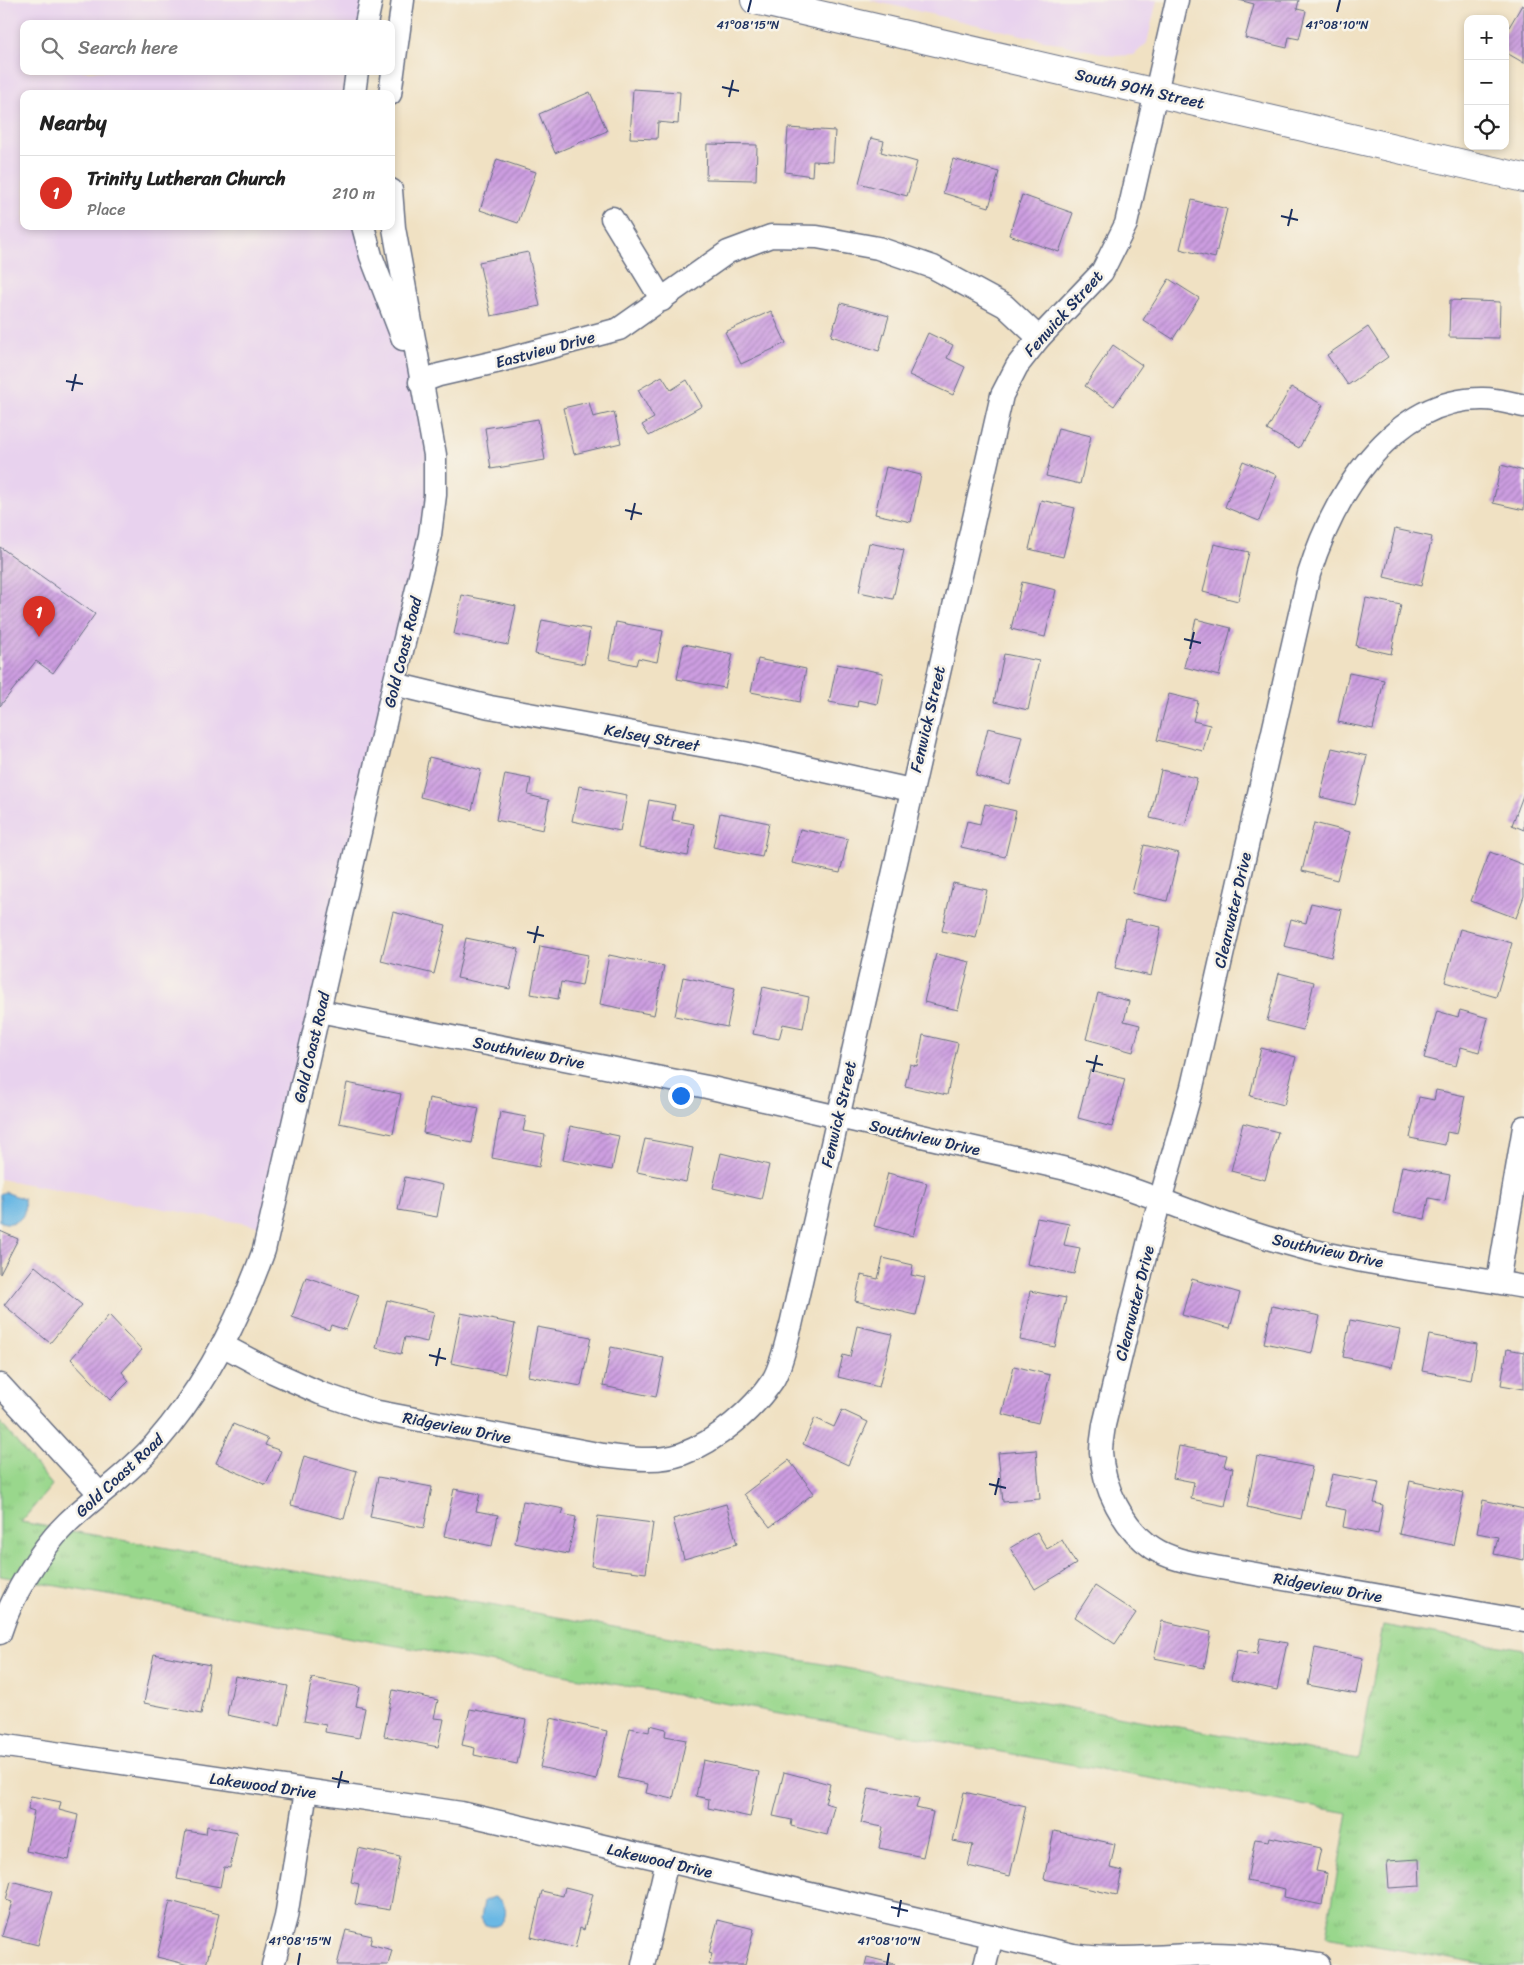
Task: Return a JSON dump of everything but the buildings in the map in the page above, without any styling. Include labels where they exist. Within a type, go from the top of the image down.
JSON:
[{"type":"street","points":[[367,20],[371,0]]},
{"type":"street","points":[[395,58],[403,0]]},
{"type":"street","name":"South 90th Street","points":[[755,0],[1156,91],[1524,178]]},
{"type":"street","name":"Fenwick Street","points":[[702,1444],[751,1407],[774,1378],[791,1325],[1002,395],[1017,366],[1039,338],[1102,272],[1126,224],[1177,0]]},
{"type":"street","points":[[355,90],[356,75]]},
{"type":"street","points":[[391,90],[393,75]]},
{"type":"street","points":[[612,218],[662,300]]},
{"type":"street","name":"Gold Coast Road","points":[[363,230],[371,256],[420,382]]},
{"type":"street","name":"Gold Coast Road","points":[[0,1633],[4,1618],[35,1564],[66,1525],[154,1446],[189,1401],[222,1345],[247,1297],[264,1250],[430,535],[435,495],[435,455],[420,382],[394,230]]},
{"type":"street","name":"Eastview Drive","points":[[420,382],[439,375],[500,361],[619,329],[728,252],[771,236],[817,237],[878,248],[933,267],[1005,306],[1039,338]]},
{"type":"street","name":"Clearwater Drive","points":[[1137,1536],[1112,1496],[1105,1474],[1101,1451],[1104,1425],[1161,1199],[1192,1087],[1309,574],[1322,538],[1353,480],[1377,450],[1400,429],[1426,413],[1464,401],[1482,399],[1524,406]]},
{"type":"street","name":"Kelsey Street","points":[[394,684],[490,707],[744,753],[911,790]]},
{"type":"street","name":"Southview Drive","points":[[319,1011],[707,1087],[1062,1168],[1095,1176],[1284,1243],[1320,1252],[1524,1287]]},
{"type":"street","points":[[1498,1282],[1524,1127]]},
{"type":"street","name":"Ridgeview Drive","points":[[222,1345],[272,1372],[312,1390],[373,1411],[603,1455],[638,1459],[682,1454],[702,1444]]},
{"type":"street","points":[[0,1385],[100,1494]]},
{"type":"street","name":"Ridgeview Drive","points":[[1137,1536],[1154,1548],[1172,1557],[1193,1563],[1524,1621]]},
{"type":"street","name":"Lakewood Drive","points":[[0,1745],[461,1813],[992,1936],[1096,1958],[1223,1955],[1276,1958],[1319,1965]]},
{"type":"street","points":[[273,1965],[286,1917],[306,1791]]},
{"type":"street","points":[[643,1965],[667,1861]]},
{"type":"street","points":[[985,1965],[992,1936]]},
{"type":"shaded area","points":[[0,0],[371,0],[367,20],[20,20],[20,75],[356,75],[355,90],[20,90],[20,230],[364,230],[420,382],[435,495],[269,1228],[0,1179]]},
{"type":"shaded area","points":[[869,0],[1157,0],[1147,43],[1134,55],[1114,56]]},
{"type":"green space","points":[[0,1422],[52,1485],[21,1522],[1359,1759],[1383,1625],[1524,1650],[1524,1952],[1522,1965],[1485,1965],[1326,1937],[1348,1813],[0,1576]]},
{"type":"water","points":[[5,1192],[24,1199],[24,1212],[18,1221],[7,1223],[0,1221],[0,1194]]},
{"type":"water","points":[[494,1897],[504,1905],[505,1917],[498,1925],[492,1926],[484,1924],[481,1918],[484,1901]]},
{"type":"place","name":"Trinity Lutheran Church","points":[[39,637]]}]
